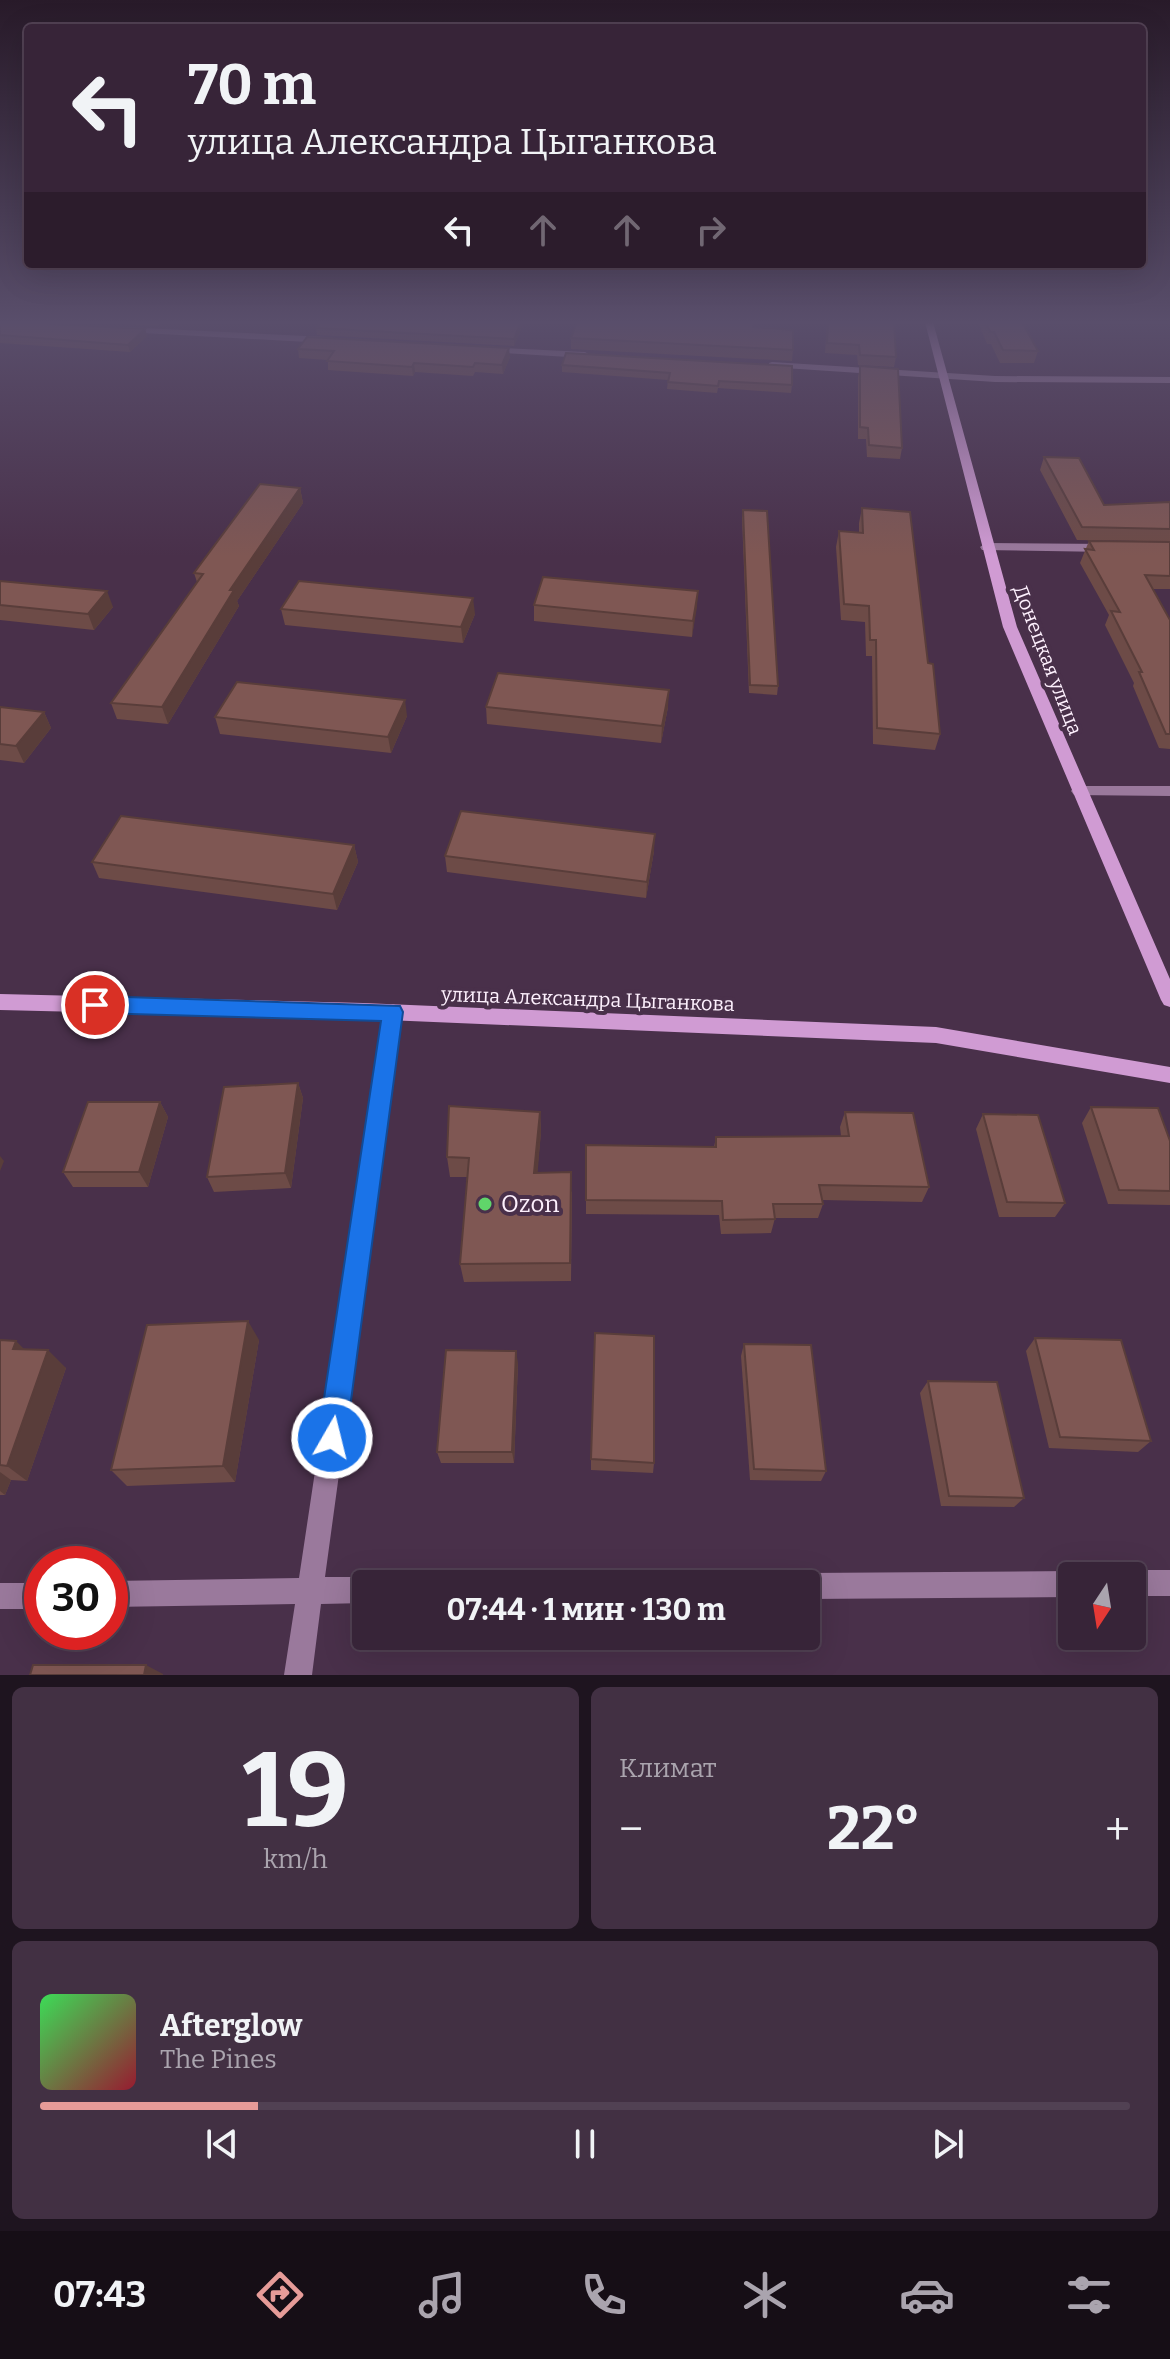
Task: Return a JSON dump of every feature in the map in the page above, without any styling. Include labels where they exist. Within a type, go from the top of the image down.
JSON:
[{"type":"street","name":"Донецкая улица","points":[[951,400],[986,547],[1010,627],[1170,1000]]},
{"type":"street","points":[[986,547],[1124,548]]},
{"type":"street","points":[[1079,791],[1170,791]]},
{"type":"street","name":"улица Александра Цыганкова","points":[[0,1002],[393,1012],[936,1035],[1170,1075]]},
{"type":"street","points":[[298,1675],[393,1012]]},
{"type":"street","points":[[1146,1583],[1170,1583]]},
{"type":"street","points":[[820,1586],[1058,1584]]},
{"type":"street","points":[[128,1594],[352,1590]]},
{"type":"street","points":[[0,1596],[24,1596]]},
{"type":"building","points":[[860,400],[900,400],[902,448],[869,445],[868,428],[860,427]]},
{"type":"building","points":[[1044,457],[1079,458],[1104,505],[1170,502],[1170,529],[1082,527]]},
{"type":"building","points":[[260,484],[300,488],[230,590],[234,590],[162,707],[111,703],[203,574],[194,573]]},
{"type":"building","points":[[862,508],[910,512],[928,663],[933,664],[940,734],[877,728],[876,640],[870,640],[869,606],[844,604],[839,531],[863,533]]},
{"type":"building","points":[[743,510],[767,511],[778,686],[750,685]]},
{"type":"building","points":[[1089,541],[1170,542],[1170,576],[1145,575],[1170,620],[1170,734],[1166,734],[1139,672],[1142,672],[1111,611],[1120,612],[1085,549],[1094,550]]},
{"type":"building","points":[[543,577],[698,591],[693,621],[534,605]]},
{"type":"building","points":[[0,581],[107,591],[88,614],[0,605]]},
{"type":"building","points":[[299,581],[473,598],[461,627],[281,609]]},
{"type":"building","points":[[498,673],[669,690],[662,726],[486,707]]},
{"type":"building","points":[[237,682],[405,700],[388,737],[215,717]]},
{"type":"building","points":[[0,707],[44,712],[16,746],[0,744]]},
{"type":"building","points":[[461,811],[655,834],[647,882],[445,856]]},
{"type":"building","points":[[121,816],[354,845],[333,894],[92,862]]},
{"type":"building","points":[[298,1083],[285,1173],[207,1177],[224,1087]]},
{"type":"building","points":[[88,1102],[160,1102],[139,1172],[63,1172]]},
{"type":"building","points":[[449,1106],[540,1112],[534,1173],[571,1172],[570,1263],[460,1264],[469,1158],[447,1157]]},
{"type":"building","points":[[1091,1107],[1158,1108],[1170,1141],[1170,1191],[1119,1190]]},
{"type":"building","points":[[845,1112],[913,1113],[929,1187],[819,1185],[823,1204],[773,1204],[775,1219],[723,1220],[722,1201],[586,1200],[586,1145],[716,1147],[716,1137],[849,1136]]},
{"type":"building","points":[[983,1114],[1038,1115],[1065,1203],[1007,1202]]},
{"type":"building","points":[[248,1321],[223,1466],[111,1470],[147,1325]]},
{"type":"building","points":[[595,1333],[654,1336],[654,1463],[591,1459]]},
{"type":"building","points":[[1035,1338],[1121,1340],[1151,1441],[1060,1437]]},
{"type":"building","points":[[0,1340],[16,1341],[13,1349],[48,1350],[7,1466],[0,1465]]},
{"type":"building","points":[[744,1344],[811,1345],[826,1471],[754,1469]]},
{"type":"building","points":[[446,1350],[516,1351],[512,1452],[437,1452]]},
{"type":"building","points":[[928,1381],[997,1382],[1024,1498],[949,1496]]},
{"type":"building","points":[[33,1665],[146,1665],[144,1675],[30,1675]]},
{"type":"place","name":"Ozon","points":[[485,1204]]},
{"type":"route","points":[[95,1005],[393,1012],[332,1438]]}]
